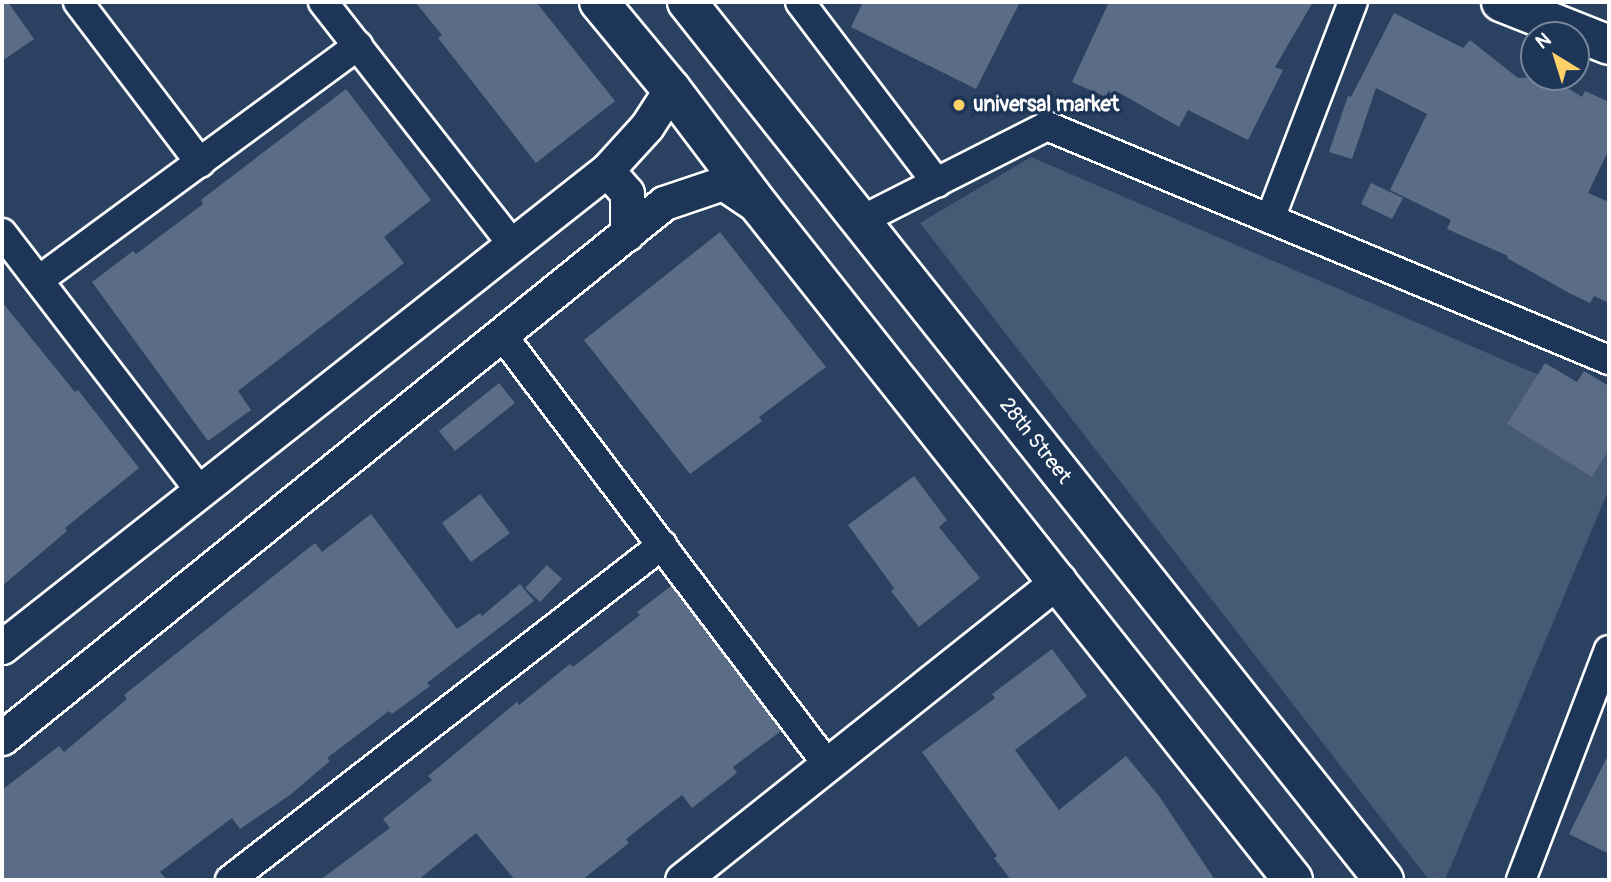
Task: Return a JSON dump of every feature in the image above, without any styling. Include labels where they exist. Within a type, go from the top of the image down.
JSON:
[{"type":"main road","points":[[599,2],[671,89],[761,208],[1059,580],[1293,880]]},
{"type":"main road","name":"28th Street","points":[[687,2],[1384,880]]},
{"type":"main road","points":[[1501,2],[1609,45]]},
{"type":"street","points":[[78,2],[200,163]]},
{"type":"street","points":[[323,2],[513,245]]},
{"type":"street","points":[[800,2],[937,183]]},
{"type":"street","points":[[1270,219],[1353,2]]},
{"type":"street","points":[[39,280],[358,46]]},
{"type":"street","points":[[2,647],[607,170],[647,125],[671,89]]},
{"type":"street","points":[[860,221],[1047,126],[1609,360]]},
{"type":"street","points":[[607,170],[627,193],[626,234]]},
{"type":"street","points":[[2,738],[664,203],[723,183],[761,208]]},
{"type":"street","points":[[2,233],[201,492]]},
{"type":"street","points":[[502,335],[827,764]]},
{"type":"street","points":[[230,880],[662,545]]},
{"type":"street","points":[[681,880],[1059,580]]},
{"type":"street","points":[[1525,879],[1609,650]]},
{"type":"shaded area","points":[[1031,157],[1609,405],[1609,489],[1445,880],[1429,880],[920,223]]},
{"type":"building","points":[[2,2],[8,2],[34,39],[2,61]]},
{"type":"building","points":[[415,2],[536,2],[615,101],[536,163],[438,38],[442,35]]},
{"type":"building","points":[[863,2],[1020,2],[976,89],[851,27]]},
{"type":"building","points":[[1109,2],[1313,2],[1275,67],[1283,70],[1248,140],[1188,110],[1179,127],[1118,92],[1115,101],[1072,82]]},
{"type":"building","points":[[1394,13],[1463,48],[1470,40],[1520,78],[1520,91],[1572,91],[1582,97],[1585,91],[1609,102],[1609,149],[1588,193],[1609,202],[1609,303],[1594,296],[1590,303],[1569,293],[1507,258],[1508,256],[1447,229],[1451,220],[1390,190],[1427,114],[1376,88],[1352,159],[1329,152],[1348,96],[1351,97]]},
{"type":"building","points":[[346,89],[431,200],[384,237],[404,263],[238,391],[251,410],[208,441],[92,282],[133,251],[136,254],[203,204],[201,200]]},
{"type":"building","points":[[1371,183],[1403,198],[1392,219],[1361,204]]},
{"type":"building","points":[[720,232],[826,367],[759,417],[762,421],[690,474],[584,340]]},
{"type":"building","points":[[2,302],[75,392],[78,390],[139,468],[65,528],[67,531],[2,586]]},
{"type":"building","points":[[1545,363],[1577,382],[1584,371],[1609,386],[1609,449],[1592,477],[1507,424]]},
{"type":"building","points":[[499,383],[515,403],[455,451],[439,431]]},
{"type":"building","points":[[914,476],[947,520],[939,527],[980,578],[919,627],[891,591],[894,588],[848,525]]},
{"type":"building","points":[[480,494],[510,533],[471,562],[442,523]]},
{"type":"building","points":[[371,514],[457,629],[480,613],[482,616],[520,584],[534,601],[427,683],[430,686],[392,714],[389,711],[327,758],[330,761],[290,795],[240,829],[232,818],[160,872],[167,880],[2,880],[2,790],[59,746],[64,752],[127,699],[124,695],[315,543],[322,552]]},
{"type":"building","points":[[547,565],[562,579],[540,602],[525,588]]},
{"type":"building","points":[[671,586],[781,731],[733,767],[737,773],[692,808],[682,795],[626,839],[629,843],[582,880],[515,880],[476,833],[418,880],[320,880],[390,828],[383,819],[432,780],[428,776],[517,702],[519,705],[570,664],[573,667],[640,615],[637,612]]},
{"type":"building","points":[[1052,649],[1087,696],[1015,750],[1059,810],[1126,756],[1159,796],[1215,880],[1011,880],[994,858],[997,856],[922,752],[995,698],[992,694]]},
{"type":"building","points":[[1609,753],[1609,854],[1569,834]]},
{"type":"place","name":"universal market","points":[[959,105]]}]
